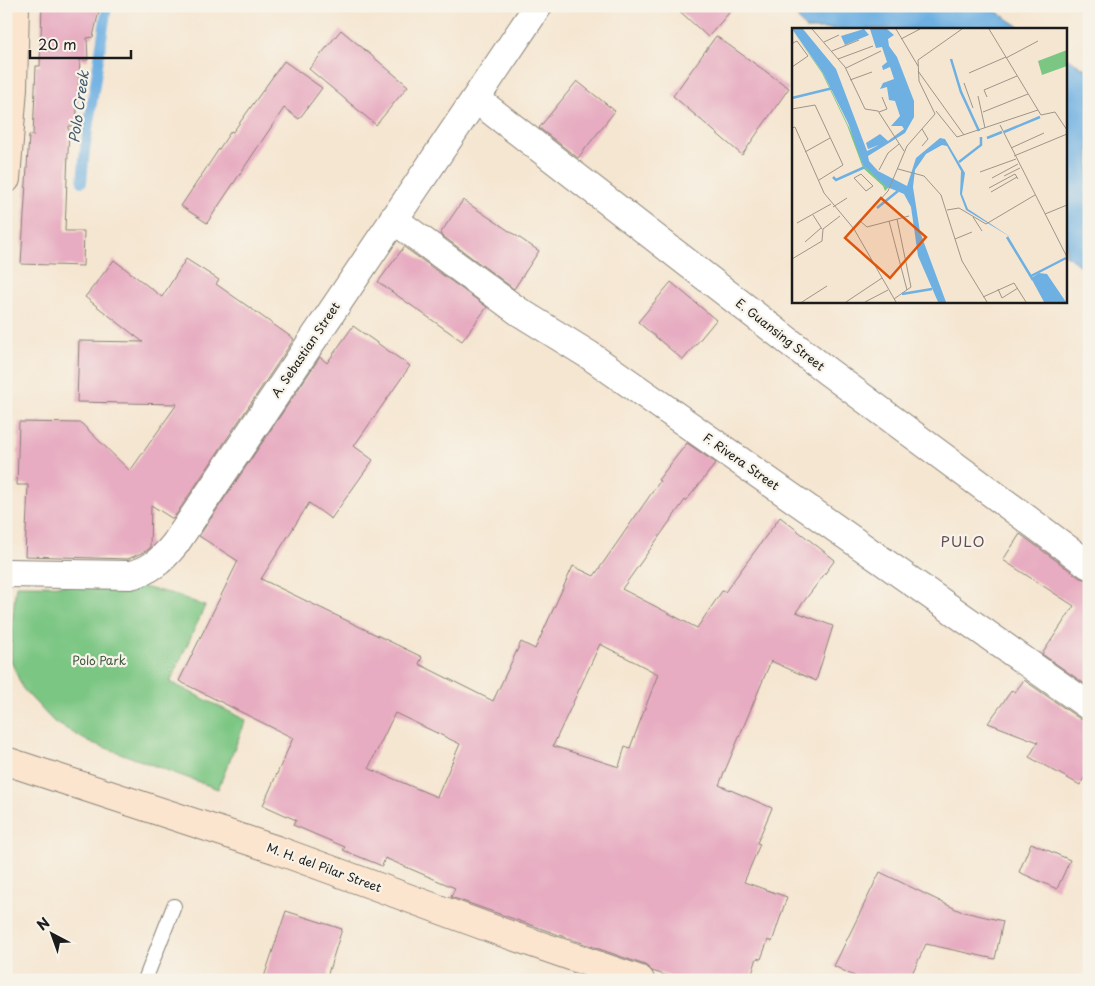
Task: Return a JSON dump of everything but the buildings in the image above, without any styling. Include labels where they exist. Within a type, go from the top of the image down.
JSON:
[{"type":"main road","points":[[6,179],[13,88],[15,6]]},
{"type":"main road","name":"M. H. del Pilar Street","points":[[6,761],[277,850],[492,929],[640,980]]},
{"type":"street","name":"A. Sebastian Street","points":[[6,573],[141,573],[154,566],[165,556],[175,544],[538,6]]},
{"type":"street","name":"E. Guansing Street","points":[[476,99],[827,371],[1089,565]]},
{"type":"street","name":"F. Rivera Street","points":[[393,219],[518,310],[589,355],[1089,706]]},
{"type":"lane","points":[[145,980],[174,906]]},
{"type":"green space","name":"Polo Park","points":[[16,585],[137,586],[174,594],[205,606],[170,682],[246,720],[218,789],[87,741],[53,721],[23,689],[11,661]]},
{"type":"water","points":[[788,6],[988,6],[1021,28],[805,28]]},
{"type":"water","points":[[1068,58],[1089,71],[1089,273],[1068,257]]},
{"type":"waterway","name":"Polo Creek","points":[[82,182],[85,149],[107,6]]},
{"type":"district","name":"PULO","points":[[963,542]]}]
